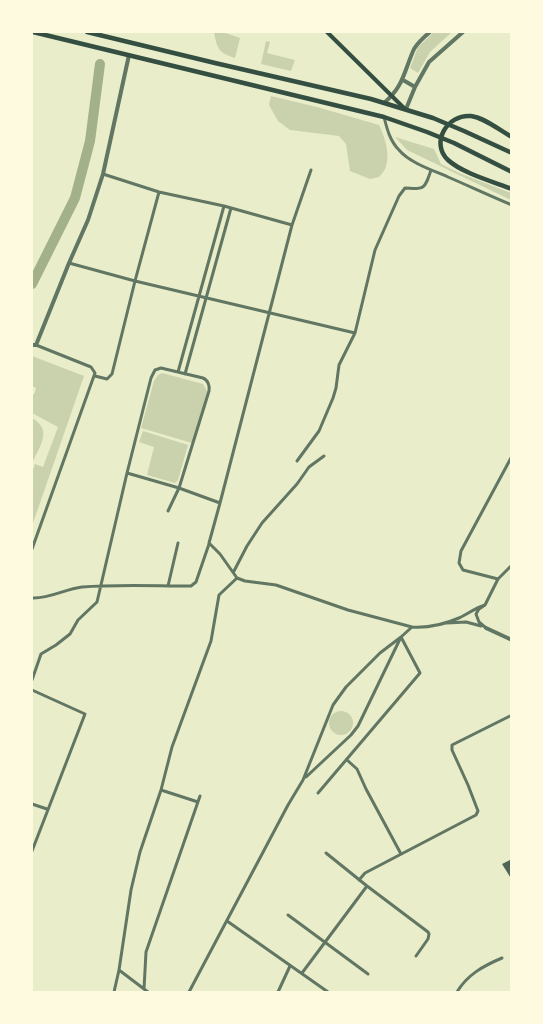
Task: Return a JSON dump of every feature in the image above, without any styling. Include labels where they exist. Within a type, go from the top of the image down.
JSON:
[{"type":"highway","points":[[33,32],[384,117],[454,143],[512,172]]},
{"type":"highway","points":[[87,32],[384,102],[464,131],[512,153]]},
{"type":"highway","points":[[512,137],[482,119],[464,116],[454,119],[446,126],[441,142],[445,156],[455,165],[512,189]]},
{"type":"main road","points":[[327,32],[406,109]]},
{"type":"street","points":[[384,102],[403,80],[415,47],[430,32]]},
{"type":"street","points":[[406,109],[429,62],[463,32]]},
{"type":"street","points":[[32,549],[95,376],[92,367],[34,345],[88,220],[103,174],[129,55]]},
{"type":"street","points":[[403,80],[415,87]]},
{"type":"street","points":[[384,117],[391,140],[400,152],[431,170],[512,205]]},
{"type":"street","points":[[32,598],[43,598],[71,589],[100,586],[191,586],[196,582],[220,503],[292,225],[310,170]]},
{"type":"street","points":[[297,461],[319,430],[333,398],[339,365],[355,333],[375,250],[399,196],[405,188],[423,188],[431,170]]},
{"type":"street","points":[[103,174],[159,192],[224,206],[292,225]]},
{"type":"street","points":[[95,376],[105,379],[112,374],[159,192]]},
{"type":"street","points":[[178,372],[224,206]]},
{"type":"street","points":[[185,374],[231,208]]},
{"type":"street","points":[[69,263],[355,333]]},
{"type":"street","points":[[32,680],[41,654],[70,634],[78,620],[97,602],[153,372],[158,368],[205,379],[210,389],[179,488],[168,511]]},
{"type":"street","points":[[234,571],[262,523],[309,467],[324,456]]},
{"type":"street","points":[[498,579],[464,570],[459,563],[461,551],[512,456]]},
{"type":"street","points":[[129,474],[179,488],[220,503]]},
{"type":"street","points":[[168,586],[178,543]]},
{"type":"street","points":[[209,543],[234,571],[237,578],[245,581],[276,585],[348,610],[412,627],[466,622],[512,640]]},
{"type":"street","points":[[486,628],[478,622],[476,614],[485,605],[498,579],[512,565]]},
{"type":"street","points":[[114,993],[131,890],[140,852],[161,790],[172,747],[211,641],[219,595],[237,578]]},
{"type":"street","points":[[441,624],[485,605]]},
{"type":"street","points":[[189,993],[303,780],[333,705],[346,687],[380,653],[412,627]]},
{"type":"street","points":[[318,793],[420,673],[401,637]]},
{"type":"street","points":[[303,780],[358,726],[401,637]]},
{"type":"street","points":[[32,690],[85,714],[32,851]]},
{"type":"street","points":[[359,880],[365,873],[476,815],[478,811],[452,746],[512,715]]},
{"type":"street","points":[[347,760],[357,769],[401,854]]},
{"type":"street","points":[[161,790],[198,802]]},
{"type":"street","points":[[144,989],[146,952],[200,796]]},
{"type":"street","points":[[32,804],[48,810]]},
{"type":"street","points":[[326,853],[428,932],[428,939],[416,956]]},
{"type":"street","points":[[302,973],[367,886]]},
{"type":"street","points":[[288,915],[368,974]]},
{"type":"street","points":[[227,921],[328,993]]},
{"type":"street","points":[[456,993],[477,970],[502,958]]},
{"type":"street","points":[[278,993],[290,966]]},
{"type":"street","points":[[119,970],[148,993]]},
{"type":"green space","points":[[214,32],[223,32],[240,38],[235,58],[219,49]]},
{"type":"green space","points":[[434,32],[452,32],[430,52],[418,73],[410,68],[418,47]]},
{"type":"green space","points":[[266,41],[270,42],[267,53],[295,60],[291,71],[261,64]]},
{"type":"green space","points":[[271,96],[379,125],[387,153],[387,164],[384,171],[379,177],[370,179],[350,171],[346,144],[339,136],[290,130],[278,121],[269,105]]},
{"type":"green space","points":[[395,137],[434,149],[441,164],[511,193],[511,200],[407,150]]},
{"type":"green space","points":[[32,356],[84,376],[32,526],[32,472],[35,464],[43,467],[58,427],[32,413],[32,397],[36,388],[32,386]]},
{"type":"green space","points":[[162,373],[203,384],[208,393],[192,443],[141,428],[154,381]]},
{"type":"green space","points":[[32,418],[42,428],[43,439],[32,463]]},
{"type":"green space","points":[[143,431],[188,445],[178,480],[175,483],[147,475],[154,447],[139,442]]},
{"type":"green space","points":[[341,711],[349,715],[353,723],[349,731],[341,735],[333,731],[329,723],[333,715]]},
{"type":"building","points":[[512,859],[512,880],[502,864]]},
{"type":"waterway","points":[[32,284],[75,198],[90,141],[100,64]]}]
